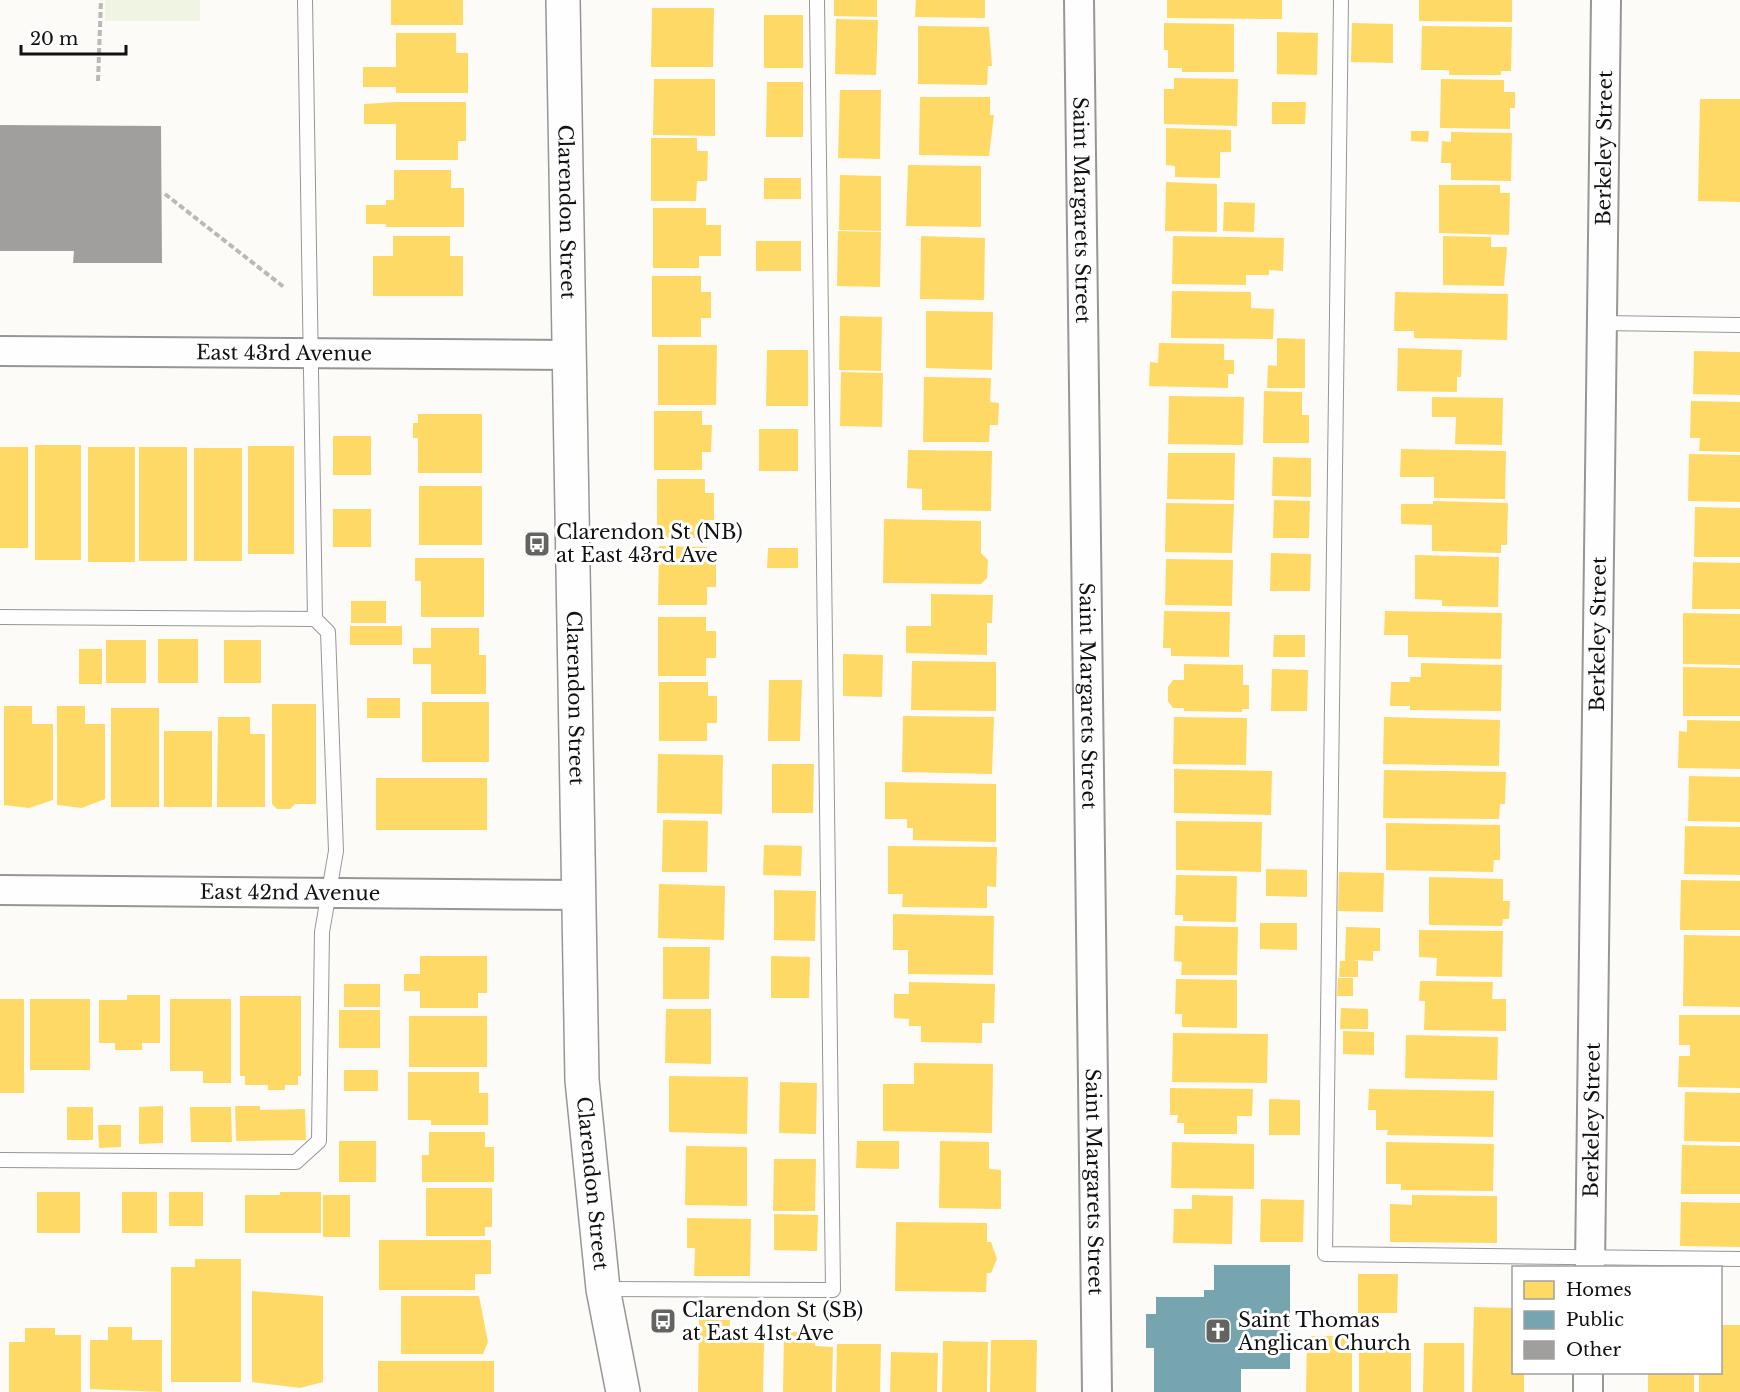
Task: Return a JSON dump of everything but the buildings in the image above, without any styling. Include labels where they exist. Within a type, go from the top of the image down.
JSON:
[{"type":"street","name":"Clarendon Street","points":[[563,0],[582,1080],[603,1288],[623,1392]]},
{"type":"street","name":"Saint Margarets Street","points":[[1079,0],[1097,1392]]},
{"type":"street","name":"Berkeley Street","points":[[1590,1262],[1606,0]]},
{"type":"street","name":"East 43rd Avenue","points":[[0,351],[568,356]]},
{"type":"street","name":"East 42nd Avenue","points":[[0,890],[579,895]]},
{"type":"street","points":[[1588,1374],[1588,1392]]},
{"type":"lane","points":[[0,1160],[296,1162],[319,1141],[322,932],[336,851],[328,632],[315,619],[305,0]]},
{"type":"lane","points":[[603,1288],[833,1290],[817,0]]},
{"type":"lane","points":[[1341,0],[1325,1254],[1590,1262],[1740,1259]]},
{"type":"lane","points":[[1601,323],[1740,325]]},
{"type":"lane","points":[[0,617],[315,619]]},
{"type":"path","points":[[98,81],[101,0]]},
{"type":"path","points":[[165,194],[290,292],[310,319]]},
{"type":"green space","points":[[105,0],[200,0],[200,21],[105,21]]},
{"type":"place","name":"Clarendon St (NB) at East 43rd Ave","points":[[537,544]]},
{"type":"place","name":"Clarendon St (SB) at East 41st Ave","points":[[663,1321]]},
{"type":"place","name":"Saint Thomas Anglican Church","points":[[1218,1331]]}]
